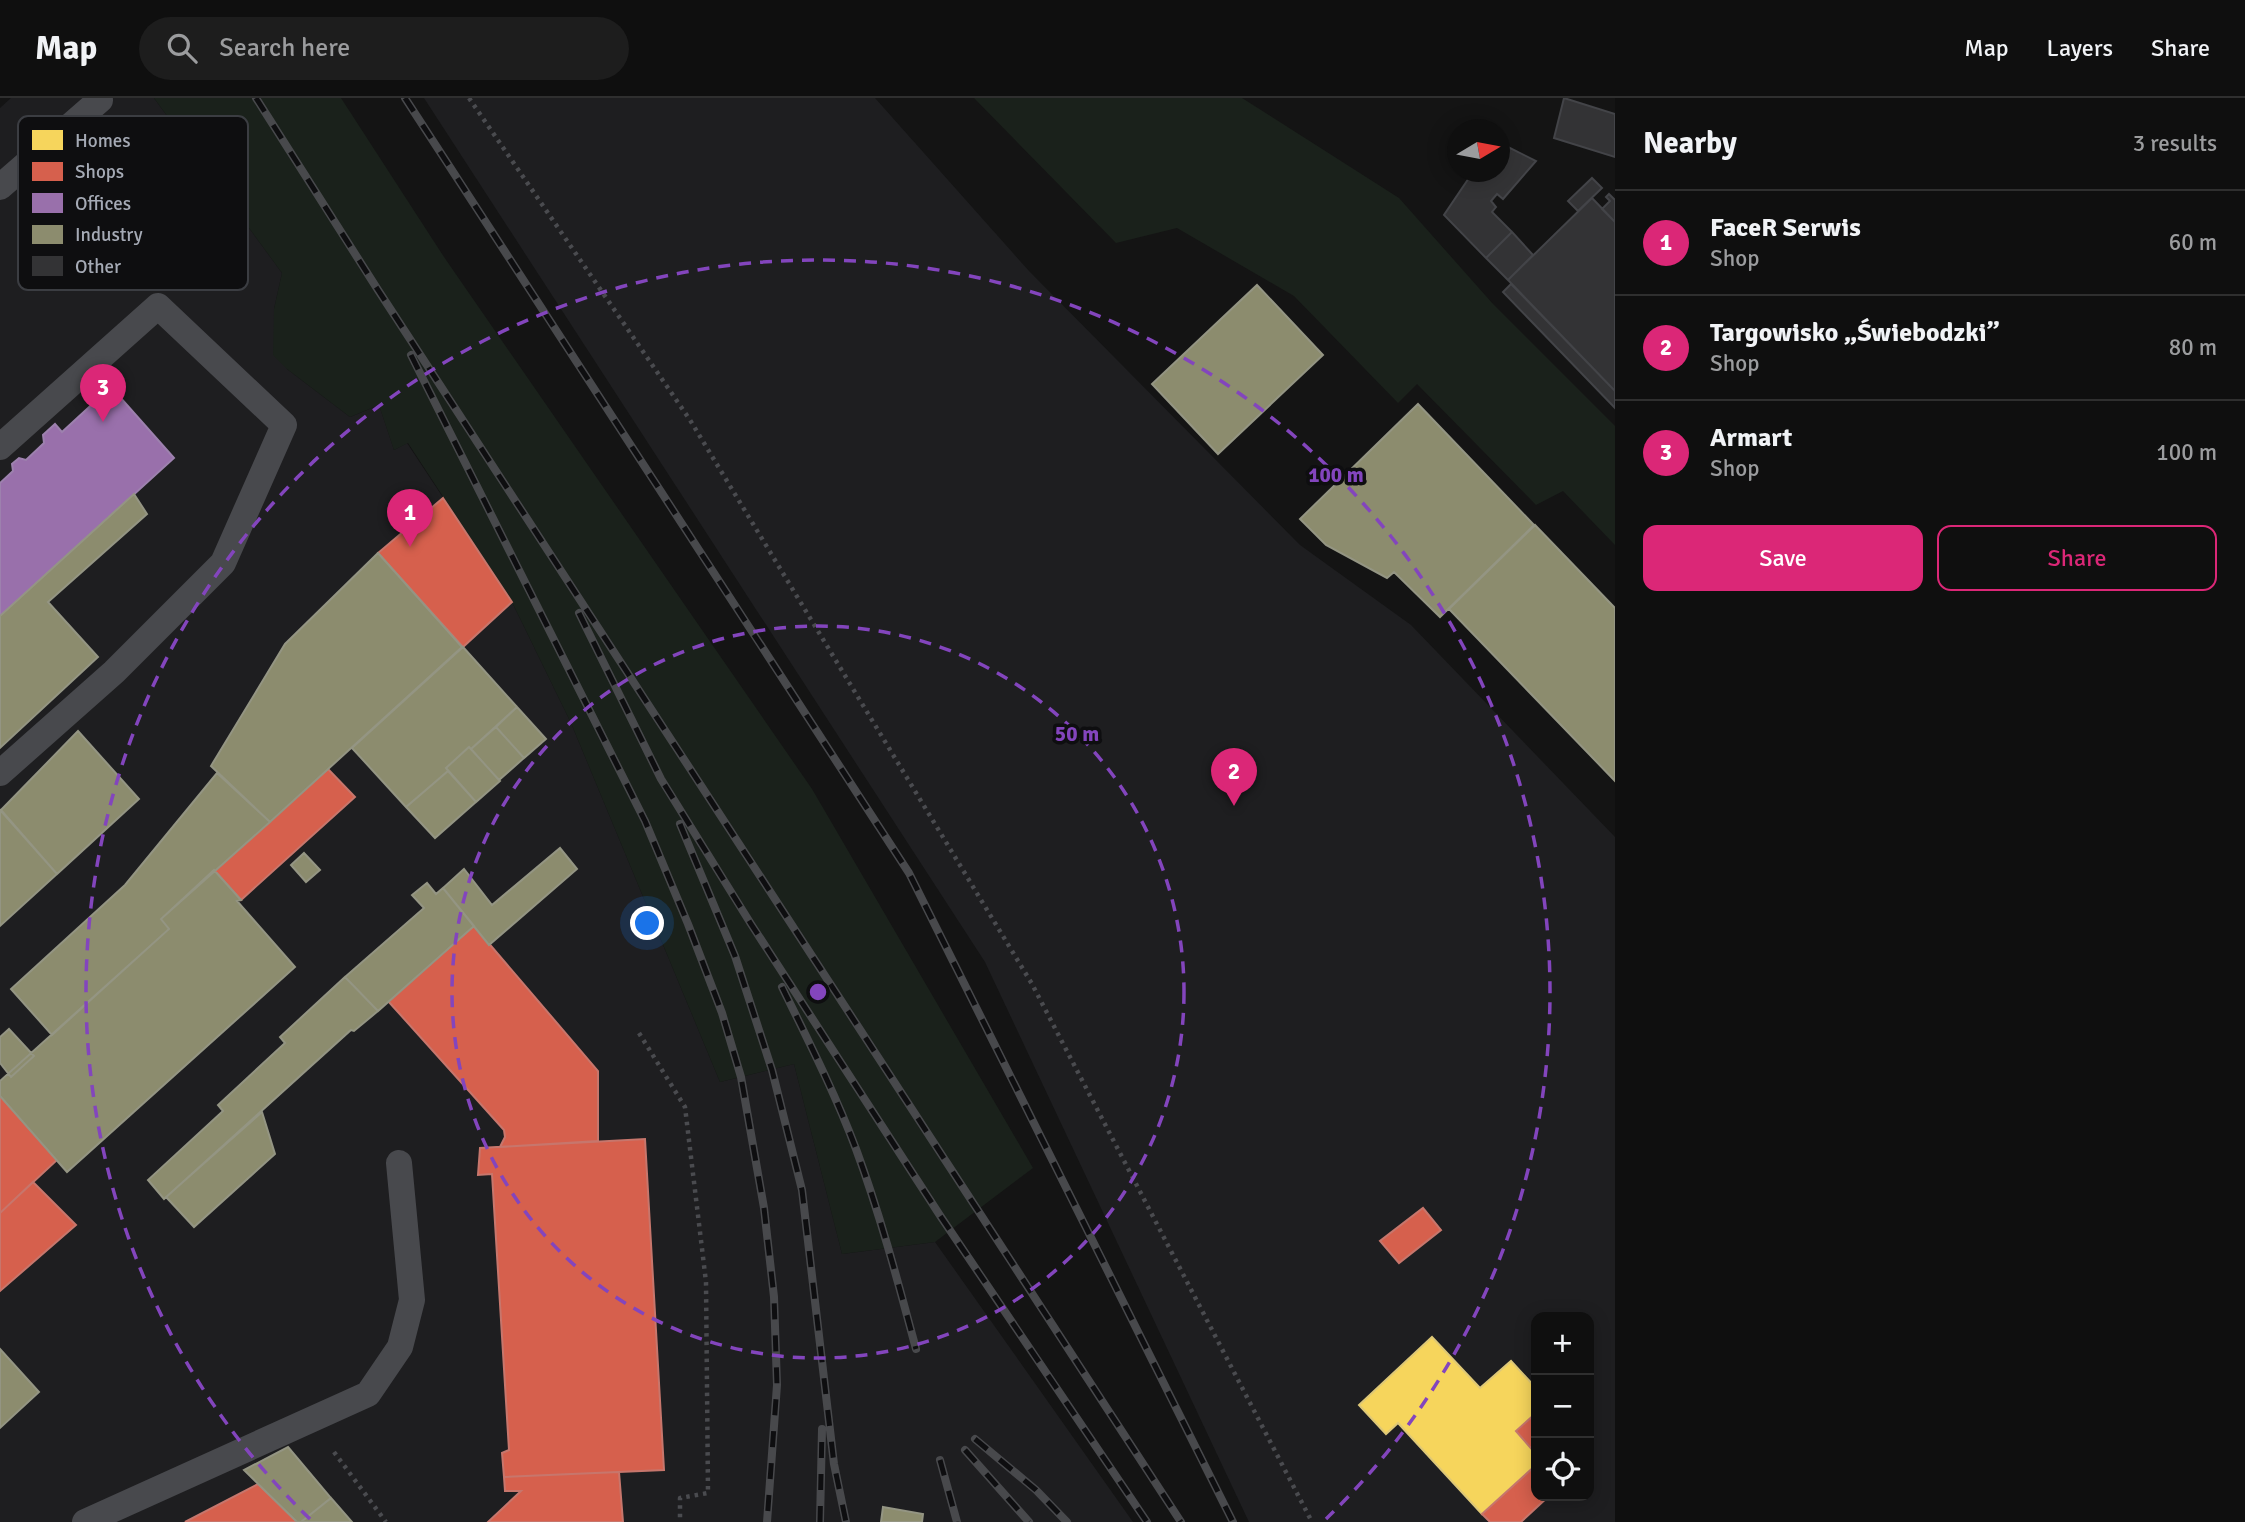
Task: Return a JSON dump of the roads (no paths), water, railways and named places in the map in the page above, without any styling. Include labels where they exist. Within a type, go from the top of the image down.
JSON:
[{"type":"lane","points":[[82,116],[100,100]]},
{"type":"lane","points":[[0,187],[18,171]]},
{"type":"lane","points":[[0,447],[158,306],[284,425],[223,563],[114,672],[0,773]]},
{"type":"lane","points":[[85,1522],[368,1394],[400,1347],[412,1300],[399,1163]]},
{"type":"railway","points":[[256,98],[378,290],[1181,1522]]},
{"type":"railway","points":[[405,98],[909,873],[1233,1522]]},
{"type":"railway","points":[[411,355],[645,821],[722,1013],[741,1077],[764,1208],[774,1297],[777,1385],[767,1522]]},
{"type":"railway","points":[[579,613],[661,779],[751,924],[941,1217],[1147,1522]]},
{"type":"railway","points":[[680,824],[735,956],[772,1070],[802,1190],[834,1464],[846,1522]]},
{"type":"railway","points":[[782,987],[830,1087],[856,1149],[881,1223],[916,1349]]},
{"type":"railway","points":[[820,1522],[822,1429]]},
{"type":"railway","points":[[975,1439],[1036,1490],[1067,1522]]},
{"type":"railway","points":[[965,1450],[1029,1522]]},
{"type":"railway","points":[[940,1460],[957,1522]]},
{"type":"place","name":"Armart","points":[[103,422]]},
{"type":"place","name":"FaceR Serwis","points":[[410,547]]},
{"type":"place","name":"Targowisko „Świebodzki”","points":[[1234,806]]}]
